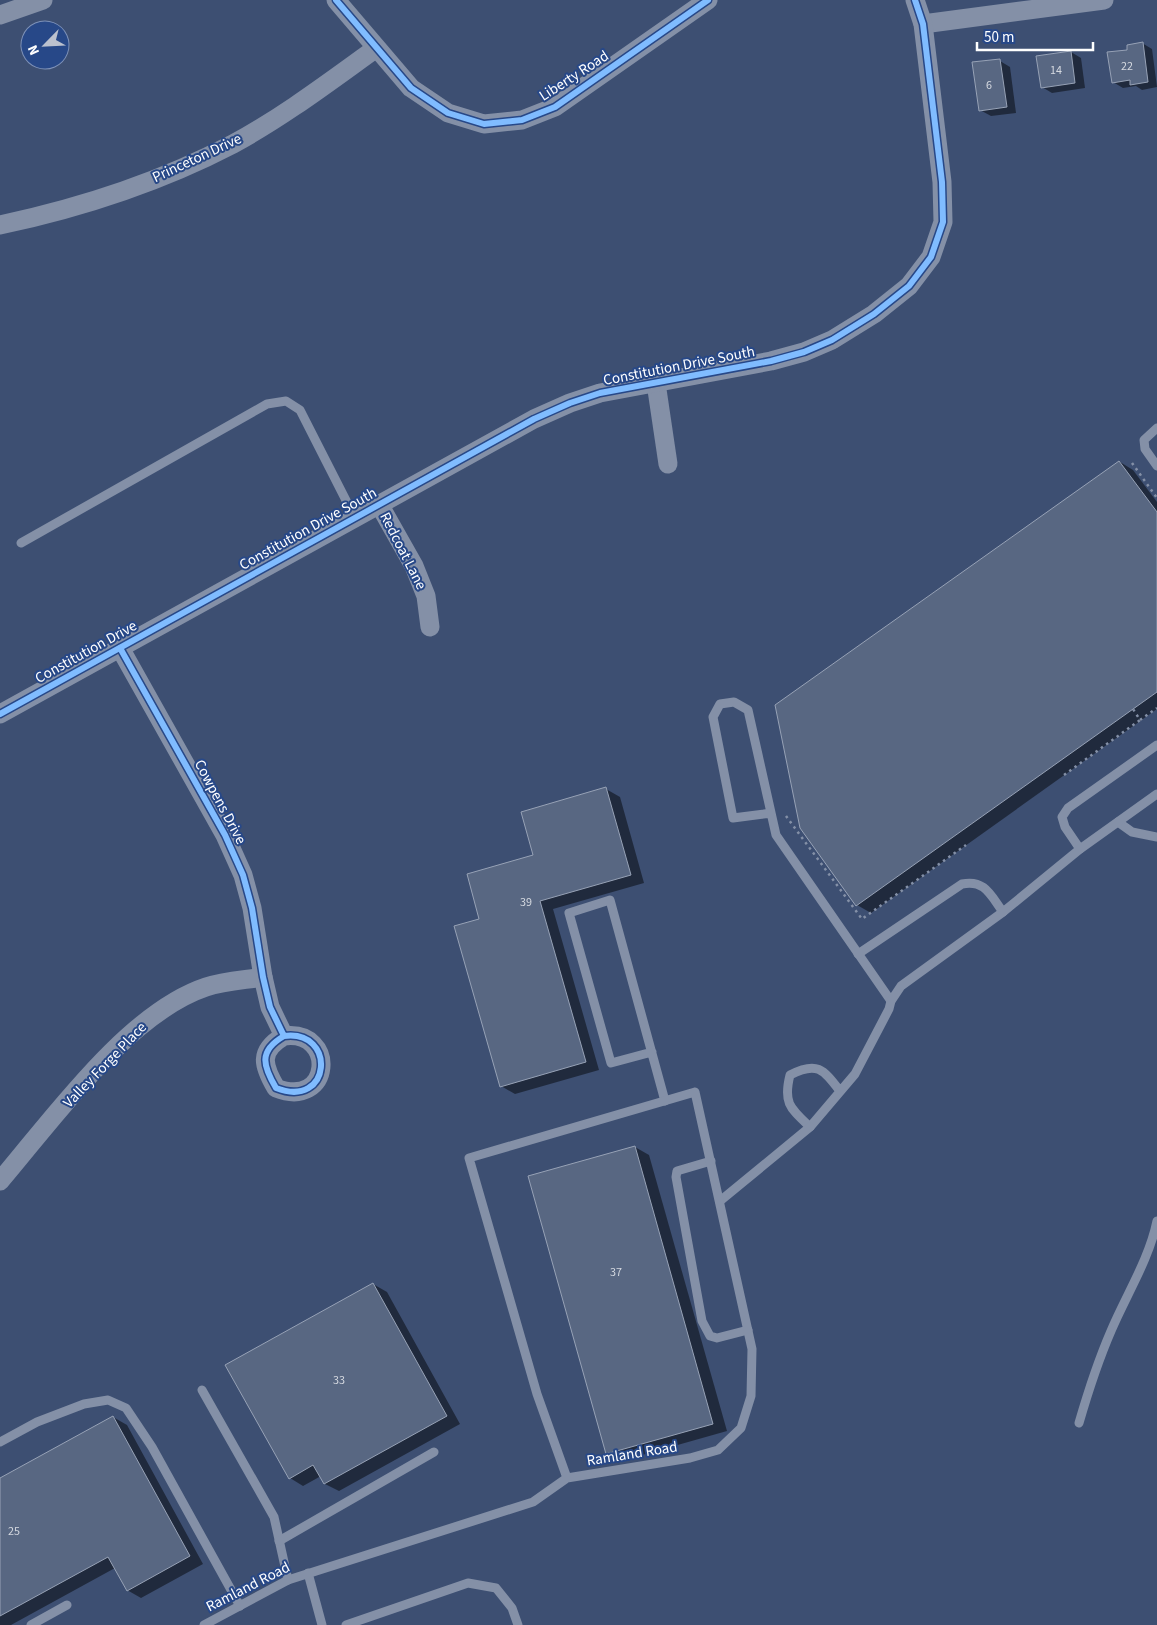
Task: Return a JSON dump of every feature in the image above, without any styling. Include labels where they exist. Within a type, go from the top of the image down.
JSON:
[{"type":"street","points":[[0,15],[43,0]]},
{"type":"street","name":"Liberty Road","points":[[336,0],[375,49],[411,88],[448,112],[484,124],[522,120],[555,107],[708,0]]},
{"type":"street","name":"Constitution Drive South","points":[[184,611],[534,419],[570,403],[600,393],[771,361],[804,352],[832,340],[874,314],[909,286],[931,257],[943,222],[942,192],[923,24],[915,0]]},
{"type":"street","points":[[923,24],[1104,0]]},
{"type":"street","name":"Princeton Drive","points":[[0,225],[57,212],[119,192],[180,169],[233,143],[298,103],[375,49]]},
{"type":"street","points":[[656,383],[668,464]]},
{"type":"street","name":"Redcoat Lane","points":[[379,504],[414,566],[426,596],[430,627]]},
{"type":"street","name":"Constitution Drive","points":[[0,714],[184,611]]},
{"type":"street","name":"Cowpens Drive","points":[[120,648],[225,835],[243,875],[252,908],[263,977],[270,1007],[284,1036]]},
{"type":"street","name":"Valley Forge Place","points":[[0,1181],[96,1070],[134,1030],[164,1008],[206,987],[263,977]]},
{"type":"lane","points":[[21,543],[266,404],[286,401],[300,410],[355,518]]},
{"type":"lane","points":[[1157,428],[1144,440],[1145,449],[1157,466]]},
{"type":"lane","points":[[771,813],[733,818],[713,717],[720,704],[734,702],[748,710],[771,813],[776,836],[891,1001]]},
{"type":"lane","points":[[1080,849],[1065,827],[1062,817],[1068,808],[1157,746]]},
{"type":"lane","points":[[720,1201],[810,1127],[855,1074],[889,1009],[891,1001],[901,986],[1003,912],[1080,849],[1157,794]]},
{"type":"lane","points":[[1118,822],[1132,832],[1157,837]]},
{"type":"lane","points":[[858,954],[962,884],[974,881],[983,886],[1003,912]]},
{"type":"lane","points":[[567,1478],[537,1394],[469,1158],[665,1100],[652,1052],[610,900],[569,913],[611,1063],[652,1052]]},
{"type":"lane","points":[[810,1127],[790,1108],[786,1093],[790,1075],[806,1067],[824,1071],[840,1091]]},
{"type":"lane","name":"Ramland Road","points":[[204,1625],[288,1580],[533,1502],[567,1478],[690,1458],[718,1450],[741,1428],[751,1396],[752,1349],[695,1092],[665,1100]]},
{"type":"lane","points":[[710,1161],[677,1171],[676,1177],[702,1320],[710,1336],[717,1338],[748,1330]]},
{"type":"lane","points":[[1079,1423],[1093,1377],[1111,1331],[1153,1242],[1157,1221]]},
{"type":"lane","points":[[202,1390],[274,1517],[288,1580]]},
{"type":"lane","points":[[0,1442],[37,1422],[84,1404],[108,1400],[126,1408],[152,1446],[240,1606]]},
{"type":"lane","points":[[279,1541],[434,1452]]},
{"type":"lane","points":[[308,1574],[322,1625]]},
{"type":"lane","points":[[346,1625],[468,1583],[496,1588],[512,1608],[518,1625]]},
{"type":"lane","points":[[31,1625],[67,1605]]},
{"type":"path","points":[[1132,463],[1157,498]]},
{"type":"path","points":[[1064,775],[1157,708]]},
{"type":"path","points":[[1132,709],[1140,720]]},
{"type":"path","points":[[784,809],[786,818],[862,919],[966,845]]},
{"type":"building","points":[[1143,42],[1148,82],[1130,85],[1130,80],[1112,83],[1107,52],[1127,50],[1127,45]]},
{"type":"building","points":[[1071,51],[1075,83],[1041,88],[1036,56]]},
{"type":"building","points":[[1000,59],[1007,107],[979,111],[972,62]]},
{"type":"building","points":[[1119,461],[1157,512],[1157,692],[856,906],[800,828],[775,705]]},
{"type":"building","points":[[606,787],[631,875],[540,901],[586,1062],[500,1087],[454,926],[479,919],[467,874],[533,855],[521,812]]},
{"type":"building","points":[[635,1146],[713,1424],[606,1454],[528,1176]]},
{"type":"building","points":[[373,1283],[447,1416],[324,1484],[313,1465],[289,1479],[225,1365]]},
{"type":"building","points":[[113,1416],[190,1556],[127,1591],[108,1557],[0,1616],[0,1478]]},
{"type":"cycle path","points":[[336,0],[411,88],[448,113],[484,124],[522,120],[555,107],[708,0]]},
{"type":"cycle path","points":[[0,714],[534,419],[570,403],[600,393],[771,361],[804,352],[832,340],[874,314],[909,286],[931,257],[943,222],[942,182],[923,24],[915,0]]},
{"type":"cycle path","points":[[120,648],[225,835],[243,875],[252,908],[263,977],[270,1007],[284,1036],[270,1047],[267,1053],[265,1059],[268,1073],[276,1088],[295,1092],[308,1088],[317,1079],[321,1068],[320,1055],[313,1044],[301,1037],[284,1036]]}]
